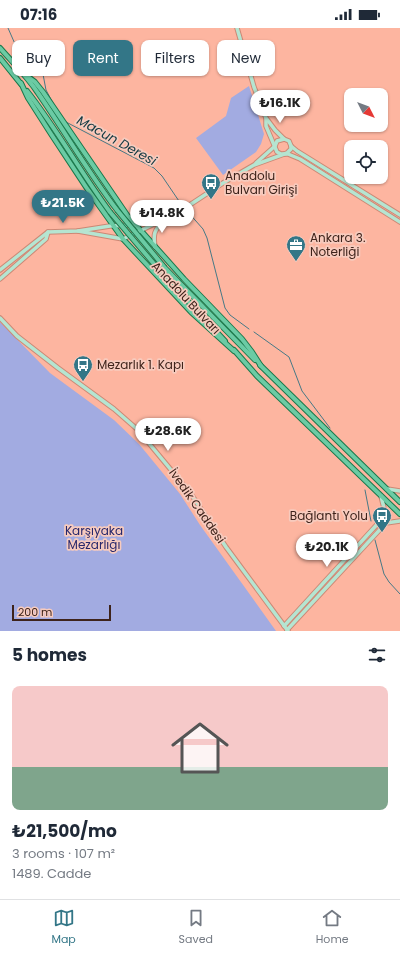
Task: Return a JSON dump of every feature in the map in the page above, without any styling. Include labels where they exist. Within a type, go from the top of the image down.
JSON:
[{"type":"main road","points":[[237,28],[254,87],[266,118],[275,130],[289,141],[291,146],[307,158],[400,215]]},
{"type":"main road","name":"Anadolu Bulvarı","points":[[0,48],[12,61]]},
{"type":"main road","name":"Anadolu Bulvarı","points":[[0,58],[38,105],[77,166],[110,212],[160,271],[257,376],[400,514]]},
{"type":"main road","name":"Anadolu Bulvarı","points":[[25,76],[38,92],[92,177],[165,268],[261,366],[400,502]]},
{"type":"main road","points":[[27,76],[35,82],[43,92],[99,176],[135,225],[242,339],[261,366]]},
{"type":"main road","points":[[21,83],[28,98],[58,144],[123,239],[191,312],[234,351]]},
{"type":"main road","points":[[266,118],[266,126],[278,152],[288,154],[305,162],[400,222]]},
{"type":"main road","points":[[254,165],[275,146],[278,141],[284,138]]},
{"type":"main road","points":[[78,231],[123,239],[180,212],[223,183],[254,165],[289,152],[291,146]]},
{"type":"main road","points":[[0,270],[48,232],[78,231],[162,221]]},
{"type":"main road","points":[[155,247],[153,236],[155,230],[162,221]]},
{"type":"main road","points":[[0,279],[46,239],[48,232]]},
{"type":"main road","points":[[12,261],[16,266]]},
{"type":"main road","name":"İvedik Caddesi","points":[[0,318],[17,336],[58,368],[114,408],[138,430],[190,494],[230,553],[287,630]]},
{"type":"main road","points":[[387,489],[400,491]]},
{"type":"main road","points":[[284,626],[382,520],[384,514],[381,495]]},
{"type":"main road","points":[[287,630],[386,523],[400,521]]},
{"type":"main road","points":[[370,532],[374,535]]},
{"type":"main road","points":[[351,553],[355,556]]},
{"type":"green space","points":[[249,86],[264,134],[261,144],[256,152],[223,175],[196,138],[226,116],[231,98]]},
{"type":"green space","name":"Karşıyaka Mezarlığı","points":[[0,322],[50,373],[114,420],[139,444],[180,494],[200,525],[276,631],[0,631]]},
{"type":"waterway","name":"Macun Deresi","points":[[8,28],[15,44],[42,69],[46,90],[53,103]]},
{"type":"waterway","name":"Macun Deresi","points":[[66,122],[154,168],[162,176],[183,207]]},
{"type":"waterway","name":"Macun Deresi","points":[[187,211],[203,229],[207,238],[225,308],[230,315],[249,329]]},
{"type":"waterway","name":"Macun Deresi","points":[[254,332],[289,357],[302,391],[330,428]]},
{"type":"waterway","name":"Macun Deresi","points":[[365,490],[371,521]]},
{"type":"waterway","name":"Macun Deresi","points":[[375,540],[384,574],[400,594]]},
{"type":"place","name":"Anadolu Bulvarı Girişi","points":[[211,200]]},
{"type":"place","name":"Ankara 3. Noterliği","points":[[296,262]]},
{"type":"place","name":"Mezarlık 1. Kapı","points":[[83,382]]},
{"type":"place","name":"Bağlantı Yolu","points":[[382,533]]}]
